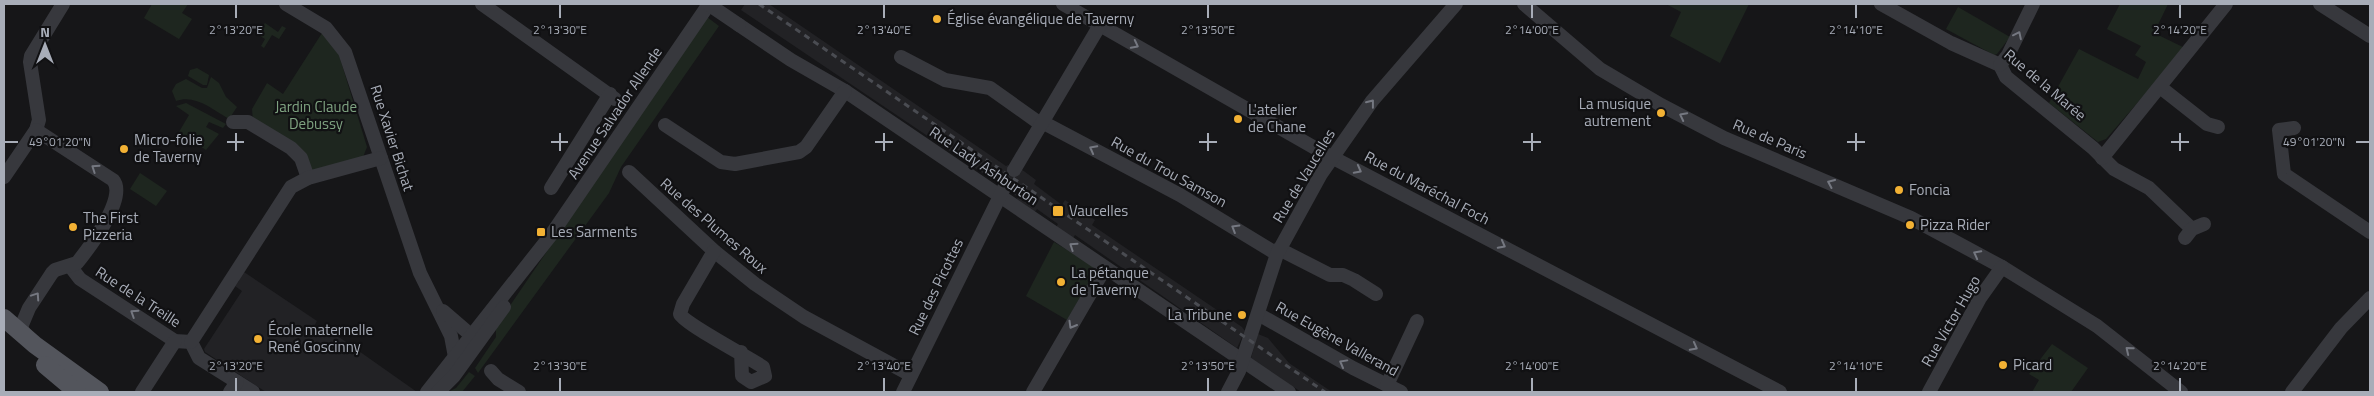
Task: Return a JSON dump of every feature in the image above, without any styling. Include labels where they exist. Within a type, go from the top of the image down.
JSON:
[{"type":"main road","points":[[4,318],[26,338],[100,392]]},
{"type":"main road","points":[[4,328],[77,392]]},
{"type":"street","points":[[4,177],[36,130],[39,112],[30,62],[31,56],[63,4]]},
{"type":"street","name":"Rue Xavier Bichat","points":[[286,4],[326,28],[341,44],[353,72],[420,274],[451,336],[455,357]]},
{"type":"street","points":[[482,4],[612,96],[551,188]]},
{"type":"street","name":"Rue Lady Ashburton","points":[[708,4],[791,60],[845,91],[1001,193],[1105,268],[1289,392]]},
{"type":"street","name":"Avenue Salvador Allende","points":[[440,391],[485,335],[708,4]]},
{"type":"street","name":"Rue du Maréchal Foch","points":[[1062,4],[1332,156],[1780,392]]},
{"type":"street","name":"Rue de Vaucelles","points":[[1228,392],[1239,371],[1278,251],[1332,156],[1372,101],[1434,32],[1456,4]]},
{"type":"street","name":"Rue de Paris","points":[[1524,4],[1600,69],[1661,105],[1724,138],[1911,218],[2002,267],[2097,326],[2181,392]]},
{"type":"street","name":"Rue de la Marée","points":[[1881,4],[1951,43],[2000,65],[2006,77],[2080,137],[2114,169],[2149,188],[2194,230]]},
{"type":"street","points":[[2000,65],[2008,55],[2033,4]]},
{"type":"street","points":[[2102,158],[2226,4]]},
{"type":"street","points":[[2320,4],[2370,36]]},
{"type":"street","points":[[1014,170],[1100,25]]},
{"type":"street","name":"Rue du Trou Samson","points":[[901,57],[945,80],[990,88],[1043,124],[1180,195],[1278,251],[1330,274],[1343,275],[1376,294]]},
{"type":"street","points":[[2160,87],[2207,124],[2218,127]]},
{"type":"street","points":[[665,125],[721,162],[734,164],[762,159],[799,152],[806,147],[845,91]]},
{"type":"street","points":[[233,122],[248,122],[291,148],[301,158],[308,178]]},
{"type":"street","points":[[2294,128],[2279,130],[2284,174],[2370,232]]},
{"type":"street","name":"Rue de la Treille","points":[[36,130],[113,180],[118,189],[115,205],[78,263],[70,266],[80,279],[175,341],[192,342],[199,358],[234,387],[254,392]]},
{"type":"street","points":[[192,342],[291,187],[308,178],[381,158]]},
{"type":"street","name":"Rue des Plumes Roux","points":[[629,172],[714,252],[755,284],[804,317],[911,376]]},
{"type":"street","name":"Rue des Picottes","points":[[903,392],[1001,193]]},
{"type":"street","name":"Avenue Salvador Allende","points":[[427,392],[548,239]]},
{"type":"street","points":[[714,252],[683,304],[680,314],[687,322],[741,352]]},
{"type":"street","points":[[26,338],[21,327],[29,308],[52,273],[59,268],[70,266]]},
{"type":"street","name":"Rue Victor Hugo","points":[[1929,392],[1980,298],[2002,267]]},
{"type":"street","points":[[1033,392],[1105,268]]},
{"type":"street","points":[[2292,392],[2342,328],[2370,298]]},
{"type":"street","name":"Rue Xavier Bichat","points":[[436,306],[472,336]]},
{"type":"street","name":"Rue Eugène Vallerand","points":[[1258,314],[1401,392]]},
{"type":"street","points":[[1387,385],[1417,321]]},
{"type":"street","points":[[440,391],[471,344],[472,336]]},
{"type":"street","points":[[142,392],[175,341]]},
{"type":"street","points":[[491,371],[498,379],[519,392]]},
{"type":"shaded area","points":[[745,4],[769,4],[1006,166],[1008,165],[1018,173],[1021,169],[1036,180],[1034,184],[1062,205],[1065,200],[1095,220],[1092,225],[1242,327],[1245,331],[1237,348],[1075,235],[1072,240],[1055,229],[1058,224],[1037,209],[1034,213],[1016,201],[1018,197],[741,10]]},
{"type":"shaded area","name":"École maternelle René Goscinny","points":[[241,270],[317,321],[313,328],[326,334],[329,330],[417,392],[266,392],[205,352],[204,349],[242,291],[235,286],[239,281],[235,279]]},
{"type":"shaded area","points":[[1258,334],[1268,338],[1289,363],[1332,392],[1301,392],[1251,358]]},
{"type":"green space","points":[[152,4],[188,4],[182,13],[192,19],[179,39],[144,18]]},
{"type":"green space","points":[[1666,4],[1749,4],[1720,63],[1670,36],[1681,12]]},
{"type":"green space","points":[[2120,4],[2168,4],[2154,33],[2185,48],[2106,139],[2098,142],[2049,103],[2079,49],[2138,79],[2146,62],[2135,55],[2141,46],[2107,29]]},
{"type":"green space","points":[[1958,7],[2010,37],[1997,54],[1994,55],[1946,29]]},
{"type":"green space","points":[[707,17],[719,26],[621,167],[609,193],[478,373],[475,368],[496,337],[496,326]]},
{"type":"green space","points":[[265,23],[278,32],[282,26],[286,28],[279,39],[272,35],[264,48],[261,46],[265,39],[257,34]]},
{"type":"green space","name":"Jardin Claude Debussy","points":[[322,33],[339,55],[367,147],[363,157],[309,172],[253,121],[252,109],[267,83],[283,94]]},
{"type":"green space","points":[[197,68],[209,75],[207,85],[203,85],[188,76],[190,70]]},
{"type":"green space","points":[[211,77],[219,83],[226,97],[237,107],[229,119],[197,101],[183,99],[176,101],[172,91],[176,84],[186,79],[202,88],[207,88]]},
{"type":"green space","points":[[186,103],[226,124],[223,128],[209,122],[206,127],[219,134],[206,150],[179,132],[189,115],[176,106]]},
{"type":"green space","points":[[140,173],[167,191],[156,206],[130,189]]},
{"type":"green space","name":"La pétanque de Taverny","points":[[1054,242],[1097,268],[1067,320],[1026,296]]},
{"type":"green space","points":[[2052,344],[2088,368],[2071,392],[2032,392],[2039,380],[2029,374]]},
{"type":"green space","points":[[469,372],[475,376],[462,392],[448,392],[456,388]]},
{"type":"tunnel","points":[[1003,190],[1014,170]]},
{"type":"railway","points":[[759,4],[1325,392]]},
{"type":"place","name":"Église évangélique de Taverny","points":[[937,19]]},
{"type":"place","name":"La musique autrement","points":[[1661,113]]},
{"type":"place","name":"L'atelier de Chane","points":[[1238,119]]},
{"type":"place","name":"Micro-folie de Taverny","points":[[124,149]]},
{"type":"place","name":"Foncia","points":[[1899,190]]},
{"type":"place","name":"Vaucelles","points":[[1058,211]]},
{"type":"place","name":"Pizza Rider","points":[[1910,225]]},
{"type":"place","name":"The First Pizzeria","points":[[73,227]]},
{"type":"place","name":"Les Sarments","points":[[541,232]]},
{"type":"place","name":"La pétanque de Taverny","points":[[1061,282]]},
{"type":"place","name":"La Tribune","points":[[1242,315]]},
{"type":"place","name":"École maternelle René Goscinny","points":[[258,339]]},
{"type":"place","name":"Picard","points":[[2003,365]]}]
